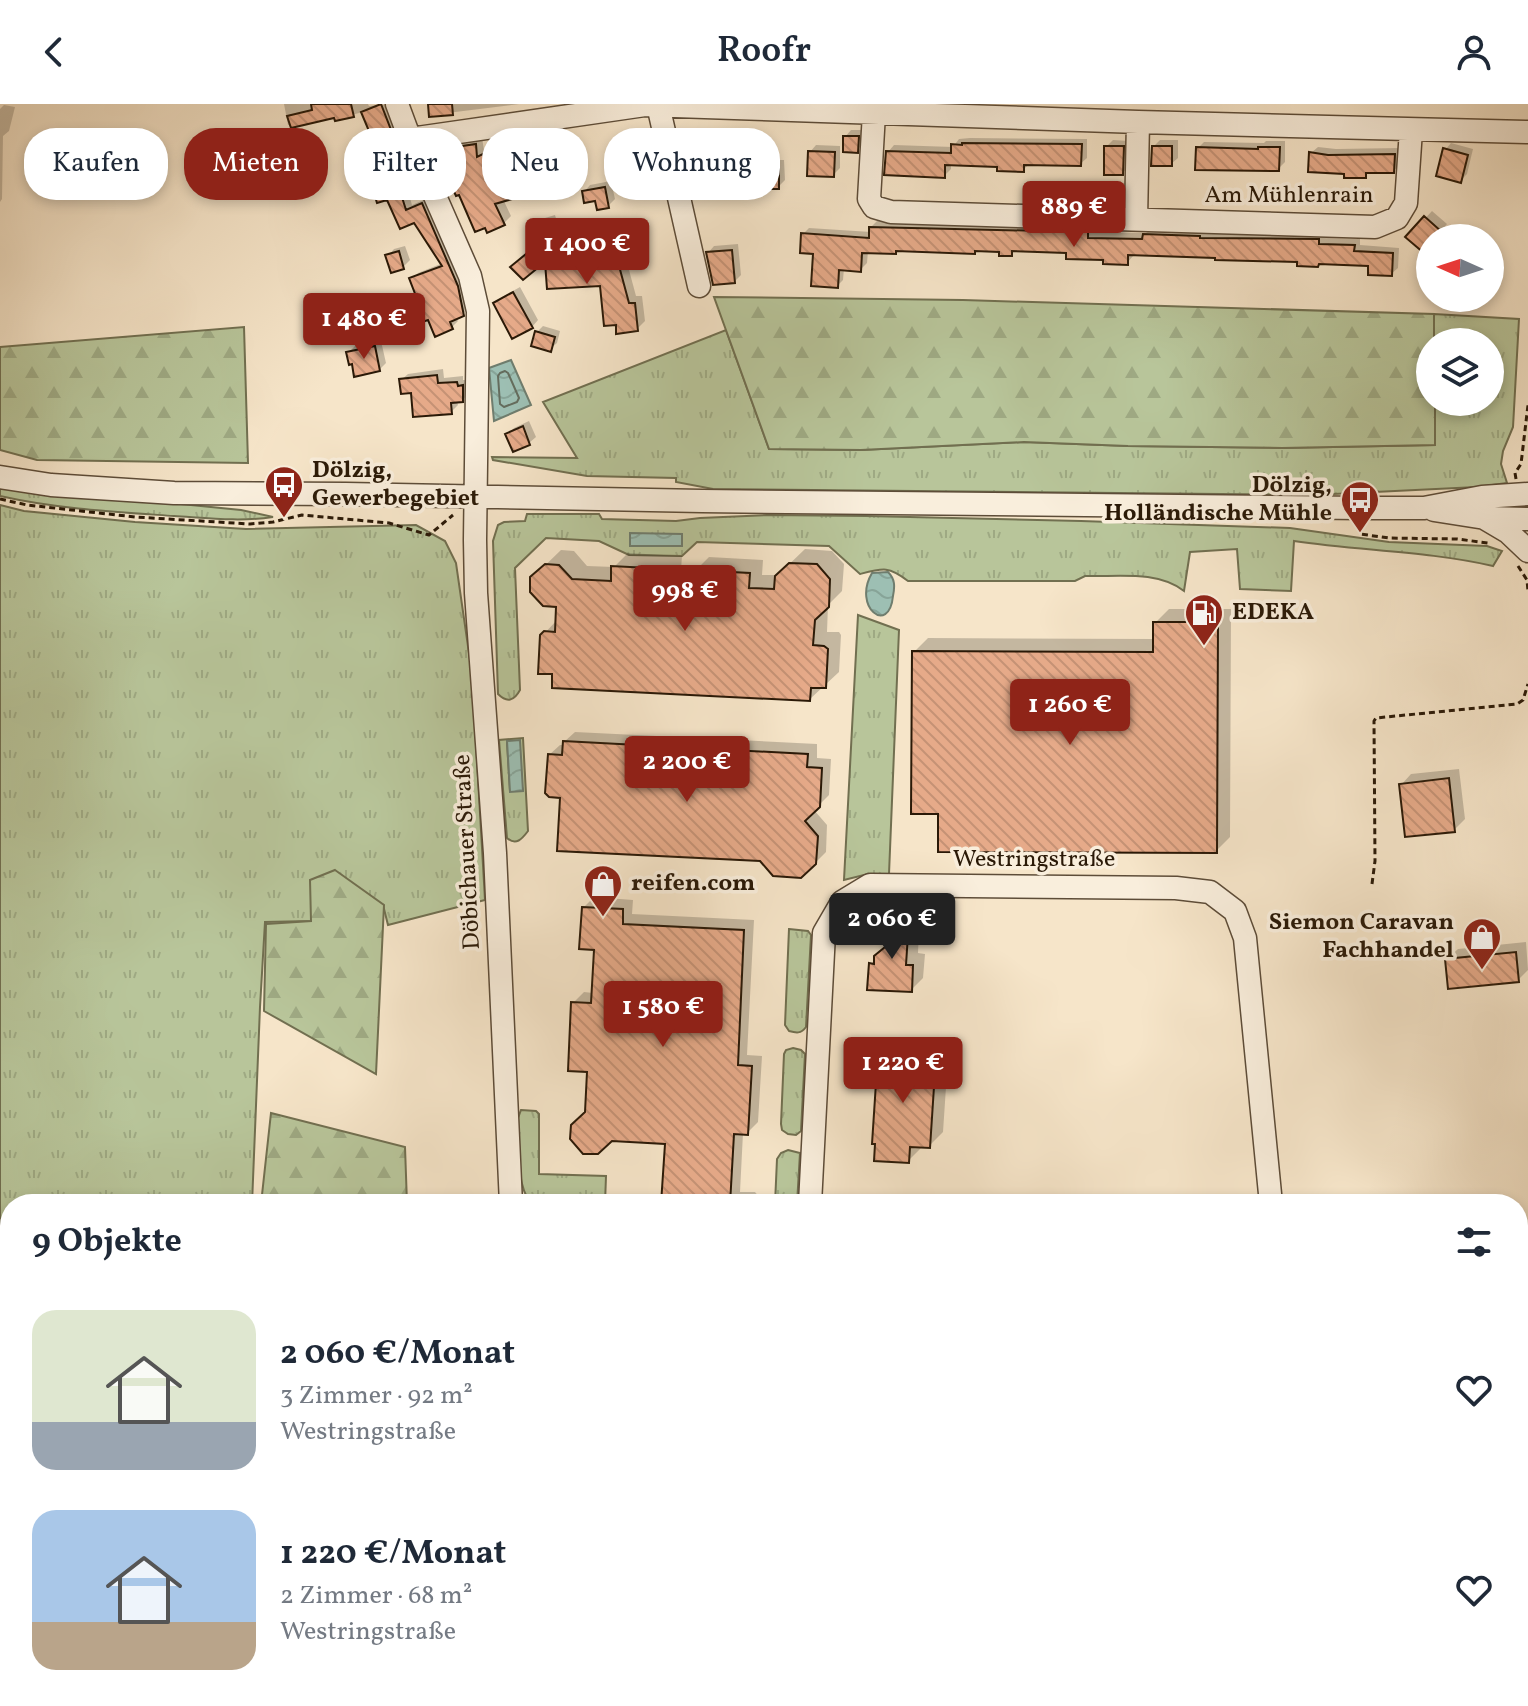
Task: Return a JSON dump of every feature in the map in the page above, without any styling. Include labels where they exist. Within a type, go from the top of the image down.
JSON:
[{"type":"street","name":"Döbichauer Straße","points":[[397,104],[406,128]]},
{"type":"street","points":[[466,131],[645,104],[1528,132]]},
{"type":"street","points":[[658,105],[699,286]]},
{"type":"street","name":"Am Mühlenrain","points":[[874,113],[869,199],[874,207],[891,212],[1375,227],[1397,218],[1406,203],[1411,130]]},
{"type":"street","points":[[1136,219],[1138,122]]},
{"type":"street","name":"Döbichauer Straße","points":[[437,200],[470,276],[478,328],[476,593],[495,853],[511,1194]]},
{"type":"street","points":[[0,477],[51,485],[174,493],[1424,508],[1485,518],[1528,519]]},
{"type":"street","points":[[1424,508],[1482,497],[1523,494]]},
{"type":"street","points":[[1485,518],[1517,546]]},
{"type":"street","name":"Westringstraße","points":[[811,1194],[824,933],[842,902],[870,885],[1176,888],[1210,892],[1235,911],[1245,938],[1270,1194]]},
{"type":"path","points":[[1523,494],[1515,473],[1521,464],[1528,405]]},
{"type":"path","points":[[1521,464],[1528,465]]},
{"type":"path","points":[[0,499],[135,517],[250,524],[302,515],[389,523],[429,535],[452,515]]},
{"type":"path","points":[[1361,508],[1360,534],[1389,538],[1457,539],[1517,546],[1528,591]]},
{"type":"path","points":[[1372,884],[1375,861],[1376,718],[1517,704],[1523,700],[1528,684]]},
{"type":"green space","points":[[714,297],[963,300],[1434,314],[1434,328],[1416,328],[1416,416],[1435,416],[1435,445],[1282,448],[1024,442],[861,450],[769,449]]},
{"type":"green space","points":[[1434,314],[1519,319],[1513,427],[1501,464],[1507,483],[1313,495],[713,489],[676,482],[676,478],[587,476],[493,460],[492,457],[577,458],[543,402],[726,330],[769,449],[861,450],[1024,442],[1282,448],[1435,445],[1435,416],[1504,416],[1504,328],[1434,328]]},
{"type":"green space","points":[[244,327],[248,463],[37,460],[0,450],[0,347]]},
{"type":"green space","points":[[0,486],[241,510],[273,517],[224,519],[65,507],[0,496]]},
{"type":"green space","points":[[0,505],[24,511],[135,522],[246,529],[416,525],[445,541],[456,563],[472,674],[485,900],[388,925],[383,905],[311,921],[265,922],[252,1194],[0,1194]]},
{"type":"green space","points":[[527,514],[599,514],[602,519],[676,521],[767,515],[866,516],[1290,528],[1389,542],[1487,546],[1502,551],[1493,566],[1444,557],[1294,541],[1291,591],[1240,589],[1237,549],[1190,552],[1184,591],[1162,580],[1136,576],[1085,576],[1075,581],[908,581],[886,570],[860,574],[829,546],[697,542],[682,556],[629,555],[599,541],[546,538],[515,568],[520,690],[515,697],[507,700],[498,694],[493,541],[498,525],[525,521]]},
{"type":"green space","points":[[858,615],[899,630],[889,874],[868,874],[844,880]]},
{"type":"green space","points":[[523,738],[528,831],[516,841],[507,838],[499,740]],"holes":[[[507,742],[523,791],[510,791]]]},
{"type":"green space","points":[[335,870],[384,905],[376,1074],[264,1011],[266,924],[311,921],[310,880]]},
{"type":"green space","points":[[789,929],[808,931],[811,935],[806,1027],[798,1032],[789,1031],[785,1025]]},
{"type":"green space","points":[[793,1048],[805,1054],[801,1131],[796,1135],[782,1130],[781,1124],[784,1054]]},
{"type":"green space","points":[[521,1110],[539,1114],[539,1174],[606,1176],[605,1194],[526,1194],[519,1163],[518,1118]]},
{"type":"green space","points":[[271,1113],[405,1147],[407,1194],[262,1194]]},
{"type":"green space","points":[[788,1150],[800,1153],[798,1194],[775,1194],[777,1159]]},
{"type":"water","points":[[511,360],[531,405],[494,421],[489,368]]},
{"type":"water","points":[[630,533],[682,534],[682,546],[630,546]]},
{"type":"water","points":[[888,572],[894,583],[893,596],[890,608],[879,615],[869,606],[867,585],[872,573]]},
{"type":"water","points":[[520,740],[523,791],[510,792],[507,741]]},
{"type":"building","points":[[311,104],[351,104],[354,117],[335,121],[334,118],[291,128],[287,116],[312,110]]},
{"type":"building","points":[[381,104],[390,128],[368,128],[361,112]]},
{"type":"building","points":[[428,104],[452,104],[453,115],[429,117]]},
{"type":"building","points":[[843,136],[859,136],[858,153],[843,152]]},
{"type":"building","points":[[476,144],[477,157],[482,154],[482,200],[509,200],[495,204],[505,225],[487,233],[485,228],[475,232],[461,200],[466,200],[466,145]]},
{"type":"building","points":[[951,144],[1082,144],[1081,166],[1024,165],[1024,172],[997,171],[997,167],[945,165],[945,178],[884,175],[886,151],[951,153]]},
{"type":"building","points":[[1104,146],[1124,146],[1123,175],[1104,175]]},
{"type":"building","points":[[1152,146],[1172,146],[1172,166],[1151,166]]},
{"type":"building","points":[[1196,147],[1280,147],[1279,171],[1195,170]]},
{"type":"building","points":[[1443,148],[1468,155],[1461,183],[1436,176]]},
{"type":"building","points":[[808,151],[835,152],[834,177],[807,176]]},
{"type":"building","points":[[1309,152],[1328,155],[1395,154],[1394,173],[1366,173],[1366,178],[1344,178],[1344,174],[1308,172]]},
{"type":"building","points":[[604,187],[604,200],[607,200],[609,208],[597,210],[595,201],[584,203],[584,200],[588,200],[588,190]]},
{"type":"building","points":[[387,200],[403,200],[406,210],[422,203],[458,286],[464,316],[450,322],[453,329],[435,337],[428,320],[404,328],[399,310],[419,304],[409,278],[442,266],[414,223],[400,229]]},
{"type":"building","points":[[1424,216],[1433,224],[1417,224]]},
{"type":"building","points":[[549,220],[555,240],[542,244],[536,224]]},
{"type":"building","points":[[1416,225],[1416,246],[1405,237]]},
{"type":"building","points":[[869,227],[1088,232],[1088,238],[1142,239],[1143,234],[1319,239],[1319,244],[1355,245],[1354,251],[1393,253],[1392,276],[1368,275],[1368,266],[1297,266],[1297,262],[1128,255],[1128,265],[1103,264],[1103,260],[1066,259],[1066,253],[1012,251],[1012,256],[999,256],[999,252],[896,251],[896,254],[862,253],[861,272],[839,270],[838,288],[811,286],[813,254],[800,253],[801,233],[869,238]]},
{"type":"building","points":[[537,245],[554,266],[618,262],[629,303],[635,303],[638,331],[616,334],[616,325],[604,326],[600,286],[547,289],[545,262],[523,280],[510,267]]},
{"type":"building","points":[[732,250],[735,283],[713,285],[706,252]]},
{"type":"building","points":[[399,251],[404,269],[391,273],[385,255]]},
{"type":"building","points":[[513,292],[533,328],[512,339],[493,303]]},
{"type":"building","points":[[382,304],[386,317],[371,322],[366,308]]},
{"type":"building","points":[[535,331],[555,337],[551,352],[531,346]]},
{"type":"building","points":[[375,346],[380,371],[354,377],[346,352]]},
{"type":"building","points":[[437,375],[438,383],[457,382],[458,386],[463,385],[463,402],[451,403],[452,414],[413,417],[411,393],[401,394],[399,379]]},
{"type":"building","points":[[523,426],[530,445],[513,452],[505,434]]},
{"type":"building","points":[[789,563],[817,564],[830,579],[829,607],[815,620],[813,645],[828,649],[826,688],[811,688],[810,701],[552,688],[552,674],[538,674],[540,635],[544,631],[555,632],[556,607],[543,606],[530,592],[530,577],[545,564],[559,565],[572,579],[611,581],[611,566],[669,569],[668,584],[692,585],[693,570],[750,573],[749,588],[774,589],[775,576]]},
{"type":"building","points":[[1153,622],[1218,622],[1217,853],[938,852],[938,814],[911,814],[912,651],[1153,652]]},
{"type":"building","points":[[563,741],[808,754],[807,767],[822,768],[820,807],[805,821],[818,836],[816,864],[801,878],[773,876],[760,861],[557,851],[560,798],[549,797],[545,793],[548,754],[562,755]]},
{"type":"building","points":[[1449,778],[1455,832],[1405,837],[1399,784]]},
{"type":"building","points":[[582,907],[623,909],[623,924],[744,930],[738,1065],[752,1066],[748,1135],[734,1134],[731,1194],[662,1194],[665,1144],[612,1141],[598,1154],[583,1154],[570,1139],[571,1125],[585,1112],[587,1072],[568,1071],[571,1002],[591,1003],[594,950],[579,949]]},
{"type":"building","points":[[886,918],[909,919],[906,965],[913,965],[912,992],[867,990],[869,963],[874,964],[874,956],[885,947]]},
{"type":"building","name":"Siemon Caravan Fachhandel","points":[[1516,952],[1519,982],[1448,989],[1445,959]]},
{"type":"building","points":[[878,1052],[936,1056],[930,1148],[910,1147],[909,1163],[874,1161],[875,1144],[872,1144]]},
{"type":"place","name":"Dölzig, Gewerbegebiet","points":[[284,519]]},
{"type":"place","name":"Dölzig, Holländische Mühle","points":[[1360,534]]},
{"type":"place","name":"EDEKA","points":[[1204,647]]},
{"type":"place","name":"reifen.com","points":[[603,918]]},
{"type":"place","name":"Siemon Caravan Fachhandel","points":[[1482,971]]}]
